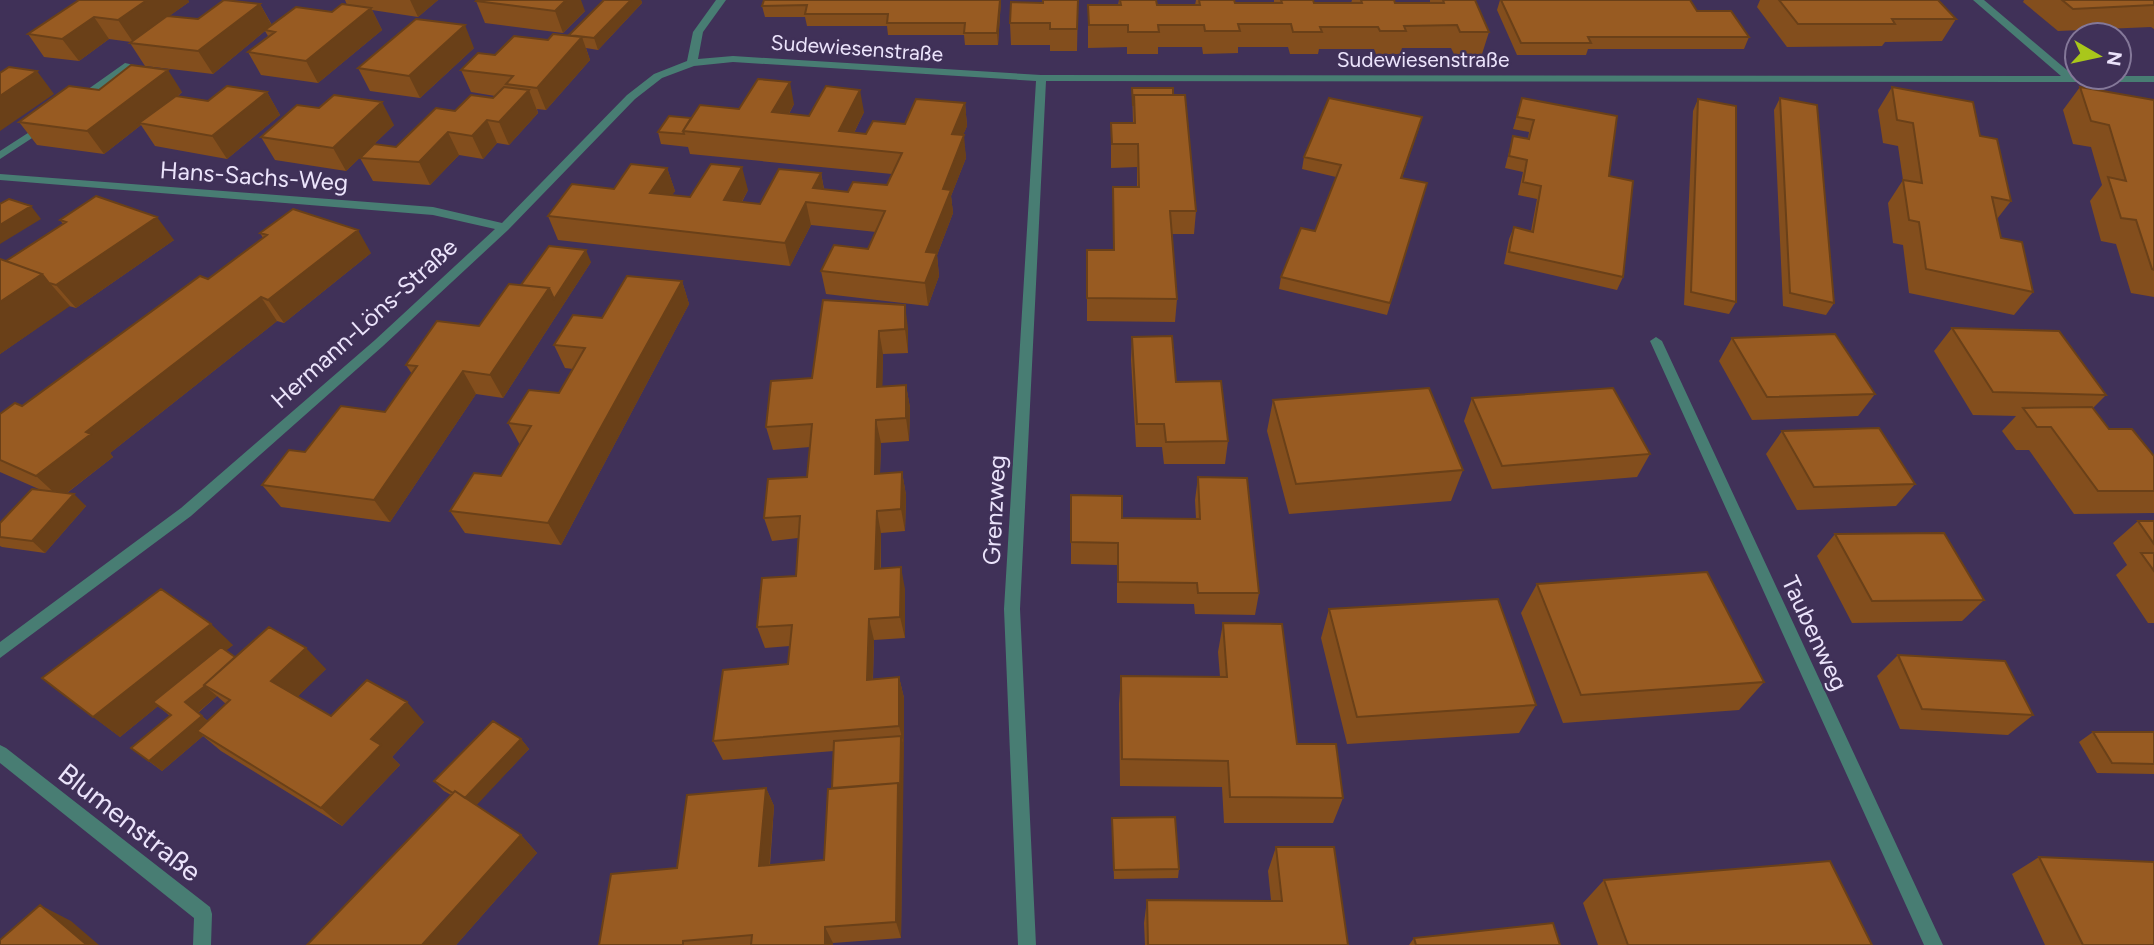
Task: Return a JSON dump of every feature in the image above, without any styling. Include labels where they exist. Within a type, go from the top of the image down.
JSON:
[{"type":"street","points":[[692,63],[698,33],[722,0]]},
{"type":"street","points":[[1978,0],[2063,72]]},
{"type":"street","name":"Sudewiesenstraße","points":[[692,63],[733,59],[902,72],[1041,78],[2063,78]]},
{"type":"street","name":"Hermann-Löns-Straße","points":[[0,651],[186,512],[379,343],[504,227],[631,97],[659,76],[692,63]]},
{"type":"street","points":[[76,103],[129,65]]},
{"type":"street","name":"Grenzweg","points":[[1027,945],[1012,610],[1041,78]]},
{"type":"street","name":"Sudewiesenstraße","points":[[2133,79],[2154,79]]},
{"type":"street","points":[[0,156],[55,118]]},
{"type":"street","name":"Hans-Sachs-Weg","points":[[0,177],[433,211],[504,227]]},
{"type":"street","name":"Taubenweg","points":[[1656,341],[1934,945]]},
{"type":"street","name":"Blumenstraße","points":[[0,753],[204,914],[202,945]]},
{"type":"building","points":[[79,0],[147,0],[118,20],[94,17],[62,39],[28,34]]},
{"type":"building","points":[[224,0],[260,4],[198,51],[130,43],[167,16],[198,19]]},
{"type":"building","points":[[477,0],[566,0],[555,11]]},
{"type":"building","points":[[604,0],[631,0],[594,38],[569,35]]},
{"type":"building","points":[[764,0],[1000,0],[997,33],[964,33],[965,23],[887,23],[888,14],[805,14],[807,5],[762,6]]},
{"type":"building","points":[[1043,0],[1078,0],[1077,29],[1050,29],[1050,23],[1010,23],[1011,2],[1043,3]]},
{"type":"building","points":[[1120,0],[1156,0],[1157,5],[1200,5],[1199,0],[1234,0],[1235,3],[1313,0],[1314,3],[1362,3],[1361,0],[1394,0],[1395,3],[1444,3],[1443,0],[1475,0],[1489,32],[1460,32],[1457,25],[1404,26],[1406,31],[1380,31],[1378,27],[1320,27],[1322,32],[1293,32],[1291,24],[1238,24],[1240,31],[1205,31],[1204,25],[1158,25],[1159,32],[1128,32],[1128,25],[1089,25],[1088,5],[1121,5]]},
{"type":"building","points":[[1501,0],[1690,0],[1697,11],[1731,11],[1749,37],[1588,37],[1591,43],[1521,43]]},
{"type":"building","points":[[1779,0],[1938,0],[1956,19],[1892,19],[1895,24],[1798,24]]},
{"type":"building","points":[[2062,0],[2154,0],[2154,5],[2073,9]]},
{"type":"building","points":[[342,4],[371,8],[306,61],[248,52],[275,32],[265,30],[296,7],[332,12]]},
{"type":"building","points":[[416,19],[465,25],[409,76],[358,68]]},
{"type":"building","points":[[553,34],[582,37],[537,88],[506,84],[513,76],[461,70],[478,53],[495,55],[514,36],[548,40]]},
{"type":"building","points":[[131,65],[168,70],[87,131],[19,122],[69,86],[99,90]]},
{"type":"building","points":[[9,67],[37,71],[0,96],[0,73]]},
{"type":"building","points":[[758,79],[790,82],[772,112],[809,116],[826,86],[860,90],[839,131],[866,134],[873,121],[905,124],[916,99],[965,103],[952,134],[964,135],[943,189],[951,190],[926,252],[937,253],[925,283],[821,271],[834,245],[868,249],[885,211],[806,202],[785,243],[548,216],[572,184],[614,189],[631,164],[667,168],[650,193],[690,197],[711,164],[742,167],[724,200],[760,204],[779,169],[821,173],[813,188],[848,192],[853,182],[887,185],[902,153],[683,131],[700,105],[739,109]]},
{"type":"building","points":[[227,86],[267,92],[212,136],[139,123],[176,96],[208,101]]},
{"type":"building","points":[[504,87],[529,90],[499,122],[487,120],[472,136],[448,132],[419,162],[360,158],[374,144],[396,147],[436,108],[455,111],[471,95],[493,98]]},
{"type":"building","points":[[1892,87],[1973,102],[1980,136],[1997,139],[2011,201],[1992,197],[2001,238],[2022,242],[2033,292],[1926,269],[1919,222],[1909,220],[1903,180],[1922,183],[1913,123],[1897,120]]},
{"type":"building","points":[[1132,88],[1173,88],[1173,95],[1134,95],[1133,106]]},
{"type":"building","points":[[2081,91],[2103,91],[2154,100],[2154,270],[2136,220],[2121,218],[2108,177],[2126,181],[2109,125],[2091,121]]},
{"type":"building","points":[[334,95],[382,102],[333,148],[261,137],[297,105],[319,108]]},
{"type":"building","points":[[1134,95],[1185,95],[1196,211],[1170,211],[1177,299],[1087,298],[1087,250],[1114,250],[1113,187],[1139,187],[1138,144],[1112,144],[1111,123],[1135,123]]},
{"type":"building","points":[[1329,98],[1422,117],[1401,178],[1427,183],[1390,303],[1281,277],[1301,228],[1315,231],[1341,165],[1304,157]]},
{"type":"building","points":[[1522,98],[1617,116],[1609,176],[1633,181],[1623,277],[1509,252],[1514,227],[1533,232],[1541,186],[1523,182],[1527,160],[1509,156],[1513,136],[1529,139],[1534,120],[1517,117]]},
{"type":"building","points":[[1780,98],[1817,105],[1834,303],[1790,293]]},
{"type":"building","points":[[1698,99],[1736,106],[1736,302],[1691,292]]},
{"type":"building","points":[[669,116],[691,118],[683,131],[684,134],[658,132]]},
{"type":"building","points":[[96,196],[157,217],[56,285],[49,283],[42,274],[6,261],[66,222],[60,220]]},
{"type":"building","points":[[9,199],[31,206],[0,225],[0,204]]},
{"type":"building","points":[[293,209],[358,230],[268,300],[261,297],[86,432],[91,434],[36,476],[0,460],[0,414],[15,403],[22,406],[200,276],[208,279],[267,235],[260,233]]},
{"type":"building","points":[[549,246],[586,250],[554,299],[549,288],[521,285]]},
{"type":"building","points":[[0,259],[42,274],[0,302]]},
{"type":"building","points":[[627,276],[682,281],[548,523],[450,511],[474,473],[501,476],[531,426],[508,423],[529,390],[559,393],[585,348],[554,345],[573,315],[602,318]]},
{"type":"building","points":[[509,284],[549,288],[490,375],[463,371],[374,500],[262,485],[289,450],[305,452],[341,406],[385,412],[417,366],[406,365],[437,321],[479,326]]},
{"type":"building","points":[[823,300],[905,305],[905,329],[879,331],[877,387],[906,385],[906,418],[876,420],[875,474],[902,472],[901,509],[877,511],[875,569],[901,567],[900,617],[869,619],[867,680],[899,677],[899,726],[713,741],[723,670],[788,664],[792,625],[757,627],[762,578],[796,576],[800,516],[764,518],[768,479],[807,477],[812,424],[766,427],[771,381],[812,378]]},
{"type":"building","points":[[1952,328],[2059,331],[2106,395],[1993,392]]},
{"type":"building","points":[[1835,334],[1875,394],[1767,397],[1732,338]]},
{"type":"building","points":[[1172,336],[1176,382],[1221,381],[1228,441],[1166,442],[1164,424],[1137,424],[1132,337]]},
{"type":"building","points":[[1429,388],[1463,470],[1296,484],[1273,400]]},
{"type":"building","points":[[1613,388],[1650,454],[1502,466],[1472,398]]},
{"type":"building","points":[[2092,407],[2109,429],[2132,429],[2154,456],[2154,491],[2098,491],[2051,427],[2037,427],[2023,408]]},
{"type":"building","points":[[1879,428],[1915,484],[1814,487],[1782,431]]},
{"type":"building","points":[[1198,477],[1247,478],[1259,593],[1198,593],[1197,583],[1118,582],[1118,543],[1071,542],[1071,495],[1122,496],[1122,518],[1200,519]]},
{"type":"building","points":[[32,489],[74,494],[32,541],[0,537],[0,523]]},
{"type":"building","points":[[2138,521],[2154,521],[2154,544]]},
{"type":"building","points":[[1944,533],[1984,600],[1872,601],[1835,534]]},
{"type":"building","points":[[2141,553],[2154,553],[2154,571]]},
{"type":"building","points":[[1707,572],[1764,682],[1581,695],[1537,584]]},
{"type":"building","points":[[161,589],[211,624],[93,717],[42,678]]},
{"type":"building","points":[[1498,599],[1536,705],[1357,717],[1329,609]]},
{"type":"building","points":[[1223,623],[1282,624],[1297,744],[1336,744],[1343,798],[1230,797],[1228,761],[1122,759],[1121,676],[1227,677]]},
{"type":"building","points":[[269,627],[306,648],[271,681],[331,716],[367,680],[407,702],[371,739],[381,745],[321,808],[197,731],[230,700],[204,685]]},
{"type":"building","points":[[221,647],[235,657],[185,702],[202,716],[149,761],[131,748],[171,715],[153,702]]},
{"type":"building","points":[[1898,655],[2005,661],[2033,715],[1922,709]]},
{"type":"building","points":[[493,721],[521,739],[465,798],[434,781]]},
{"type":"building","points":[[2093,732],[2154,732],[2154,764],[2112,763]]},
{"type":"building","points":[[901,736],[900,792],[898,783],[832,788],[834,741]]},
{"type":"building","points":[[898,783],[896,922],[825,927],[825,945],[751,945],[752,935],[683,941],[683,945],[599,945],[611,874],[677,868],[687,795],[766,788],[759,866],[824,860],[828,789]]},
{"type":"building","points":[[455,791],[521,835],[422,945],[307,945]]},
{"type":"building","points":[[1175,817],[1179,869],[1114,870],[1112,818]]},
{"type":"building","points":[[1276,847],[1334,847],[1348,945],[1148,945],[1147,900],[1282,901]]},
{"type":"building","points":[[2039,857],[2154,862],[2154,945],[2083,945]]},
{"type":"building","points":[[1830,861],[1872,945],[1628,945],[1604,880]]},
{"type":"building","points":[[40,905],[87,945],[0,945],[0,940]]},
{"type":"building","points":[[1553,923],[1560,945],[1416,945],[1414,938]]}]
